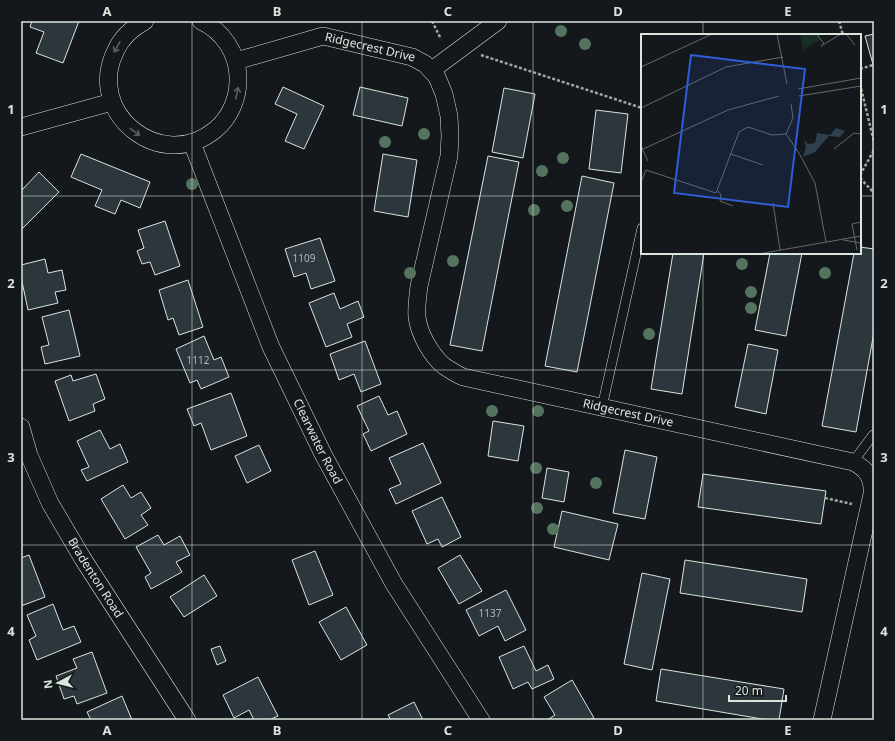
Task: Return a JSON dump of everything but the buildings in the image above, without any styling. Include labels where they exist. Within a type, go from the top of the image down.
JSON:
[{"type":"street","points":[[135,24],[121,41],[111,63],[109,86],[112,102],[118,114],[136,133],[147,140],[166,145],[179,145],[201,139],[217,129],[233,107],[238,89],[238,70],[231,49],[224,38],[201,21]]},
{"type":"street","points":[[432,70],[498,21]]},
{"type":"street","name":"Ridgecrest Drive","points":[[236,61],[323,36],[412,57],[425,64],[432,70],[444,94],[449,116],[449,156],[418,293],[417,305],[418,319],[426,341],[431,350],[444,366],[463,377],[853,462],[867,472],[872,487],[869,507],[822,720]]},
{"type":"street","points":[[21,127],[112,102]]},
{"type":"street","name":"Clearwater Road","points":[[192,142],[271,346],[324,456],[394,584],[481,720]]},
{"type":"street","name":"Bradenton Road","points":[[21,427],[29,455],[50,503],[83,559],[187,720]]},
{"type":"lane","points":[[602,407],[641,232]]},
{"type":"lane","points":[[853,462],[874,435]]},
{"type":"path","points":[[432,21],[441,39]]},
{"type":"path","points":[[838,21],[843,34]]},
{"type":"path","points":[[460,48],[641,108]]},
{"type":"path","points":[[861,69],[873,65]]},
{"type":"path","points":[[861,88],[874,142]]},
{"type":"path","points":[[861,175],[874,150]]},
{"type":"path","points":[[861,178],[874,192]]},
{"type":"path","points":[[825,498],[869,507]]}]
